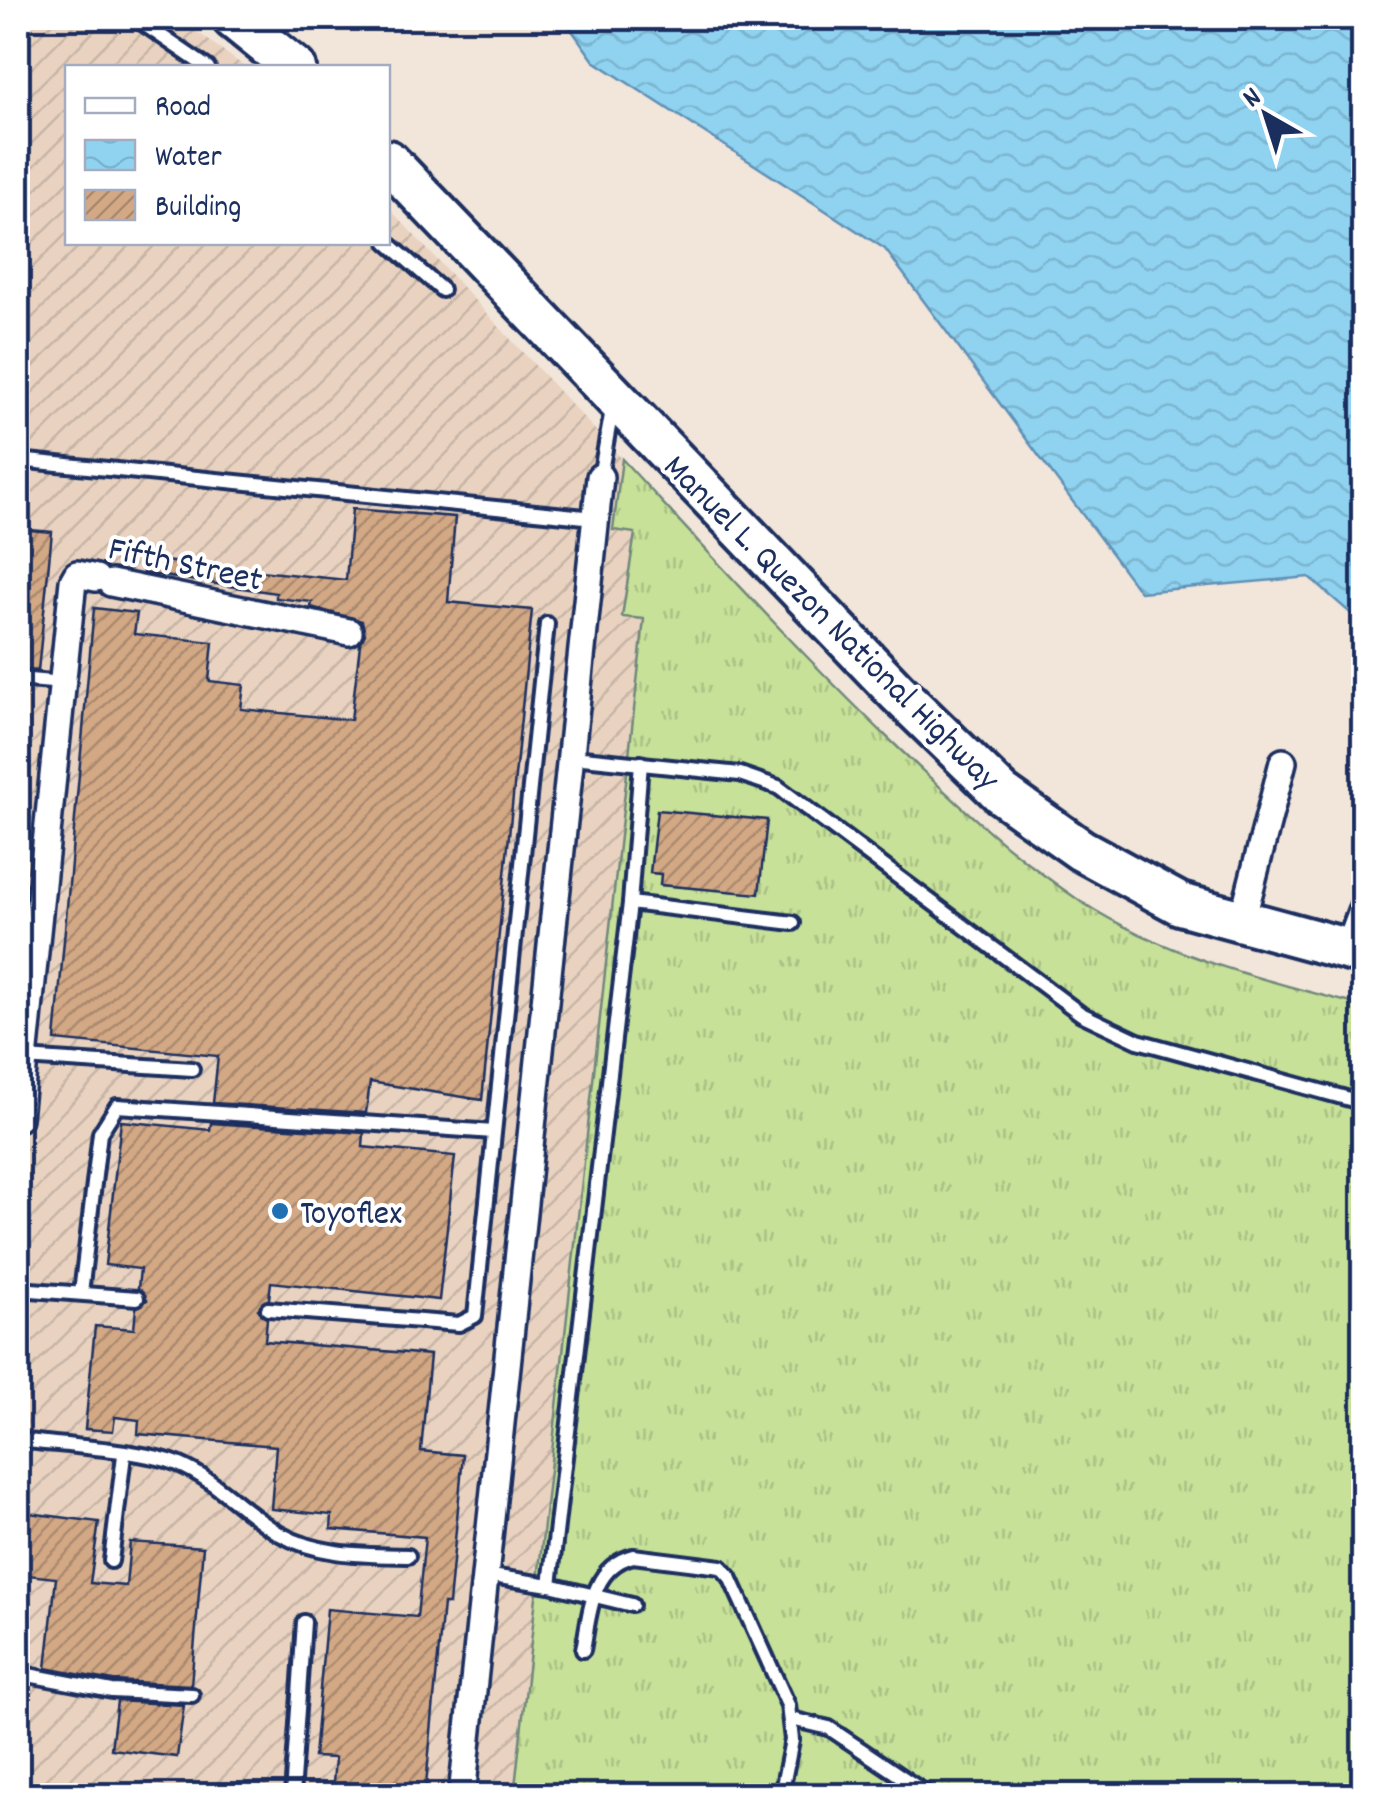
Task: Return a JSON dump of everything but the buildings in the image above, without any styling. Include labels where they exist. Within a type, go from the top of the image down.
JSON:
[{"type":"main road","points":[[233,18],[291,65]]},
{"type":"main road","name":"Manuel L. Quezon National Highway","points":[[390,163],[1002,794],[1081,850],[1180,904],[1352,951]]},
{"type":"street","points":[[462,1796],[600,477]]},
{"type":"street","name":"Fifth Street","points":[[18,1118],[24,1058],[23,1016],[73,578],[77,574],[348,632]]},
{"type":"street","points":[[1242,921],[1283,762]]},
{"type":"lane","points":[[134,18],[204,65]]},
{"type":"lane","points":[[390,245],[442,290]]},
{"type":"lane","points":[[600,477],[614,397]]},
{"type":"lane","points":[[18,460],[595,518]]},
{"type":"lane","points":[[268,1309],[459,1324],[471,1321],[477,1310],[548,624]]},
{"type":"lane","points":[[18,679],[62,683]]},
{"type":"lane","points":[[572,756],[740,774],[778,787],[1081,1014],[1138,1041],[1364,1103]]},
{"type":"lane","points":[[550,1584],[630,903],[641,763]]},
{"type":"lane","points":[[1352,951],[1364,887]]},
{"type":"lane","points":[[630,903],[793,923]]},
{"type":"lane","points":[[24,1058],[192,1070]]},
{"type":"lane","points":[[82,1294],[100,1133],[118,1106],[494,1132]]},
{"type":"lane","points":[[18,1289],[137,1298]]},
{"type":"lane","points":[[18,1440],[174,1462],[206,1478],[280,1534],[309,1546],[346,1555],[408,1556]]},
{"type":"lane","points":[[111,1561],[124,1455]]},
{"type":"lane","points":[[583,1650],[594,1594],[611,1566],[634,1556],[720,1567],[738,1594],[791,1719],[792,1740],[782,1796]]},
{"type":"lane","points":[[484,1575],[550,1584],[632,1605]]},
{"type":"lane","points":[[292,1796],[304,1622]]},
{"type":"lane","points":[[18,1673],[112,1691],[192,1695]]},
{"type":"lane","points":[[791,1719],[829,1728],[930,1796]]},
{"type":"shaded area","points":[[18,18],[178,18],[242,65],[65,65],[65,245],[390,245],[390,209],[622,459],[614,529],[635,532],[622,616],[644,618],[514,1795],[18,1795]]},
{"type":"green space","points":[[622,459],[889,739],[981,824],[1054,883],[1112,920],[1181,952],[1363,1006],[1363,1795],[514,1796],[644,619],[622,617],[635,533],[613,530]]},
{"type":"water","points":[[563,18],[1363,18],[1363,624],[1309,577],[1140,592],[885,249],[594,61]]},
{"type":"place","name":"Toyoflex","points":[[280,1211]]}]
